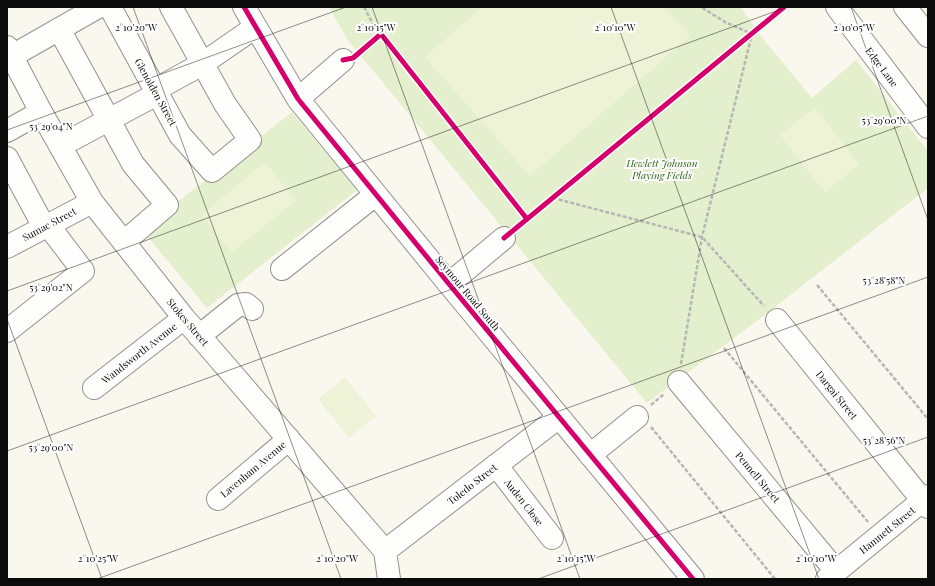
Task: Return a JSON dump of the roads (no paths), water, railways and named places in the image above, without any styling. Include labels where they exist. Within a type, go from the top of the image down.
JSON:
[{"type":"street","points":[[10,56],[98,7]]},
{"type":"street","name":"Glenolden Street","points":[[110,7],[180,135],[212,171],[250,140],[225,104],[202,64]]},
{"type":"street","points":[[171,7],[202,64]]},
{"type":"street","name":"Seymour Road South","points":[[244,7],[254,28],[298,99],[375,195],[693,579]]},
{"type":"street","name":"Edge Lane","points":[[836,7],[928,127]]},
{"type":"street","points":[[905,7],[928,36]]},
{"type":"street","points":[[60,146],[156,92],[202,64],[254,28]]},
{"type":"street","points":[[59,29],[133,164],[166,205],[124,242]]},
{"type":"street","name":"Stokes Street","points":[[10,56],[92,202],[184,318],[385,550]]},
{"type":"street","points":[[298,99],[343,60]]},
{"type":"street","points":[[7,131],[41,112]]},
{"type":"street","points":[[7,158],[46,226],[84,271],[7,331]]},
{"type":"street","points":[[282,269],[375,195]]},
{"type":"street","name":"Sumac Street","points":[[7,247],[92,202]]},
{"type":"street","points":[[449,284],[504,238]]},
{"type":"street","points":[[200,336],[238,305],[246,304],[252,309]]},
{"type":"street","name":"Wandsworth Avenue","points":[[94,388],[184,318]]},
{"type":"street","name":"Dargai Street","points":[[777,320],[926,501]]},
{"type":"street","name":"Pennell Street","points":[[679,382],[832,575]]},
{"type":"street","points":[[590,455],[639,416]]},
{"type":"street","name":"Toledo Street","points":[[385,550],[559,417]]},
{"type":"street","name":"Lavenham Avenue","points":[[218,499],[289,439]]},
{"type":"street","name":"Auden Close","points":[[496,466],[552,538]]},
{"type":"street","name":"Hamnett Street","points":[[832,575],[926,501]]},
{"type":"street","points":[[385,550],[389,579]]},
{"type":"park label","name":"Hewlett Johnson Playing Fields","points":[[662,168]]}]
